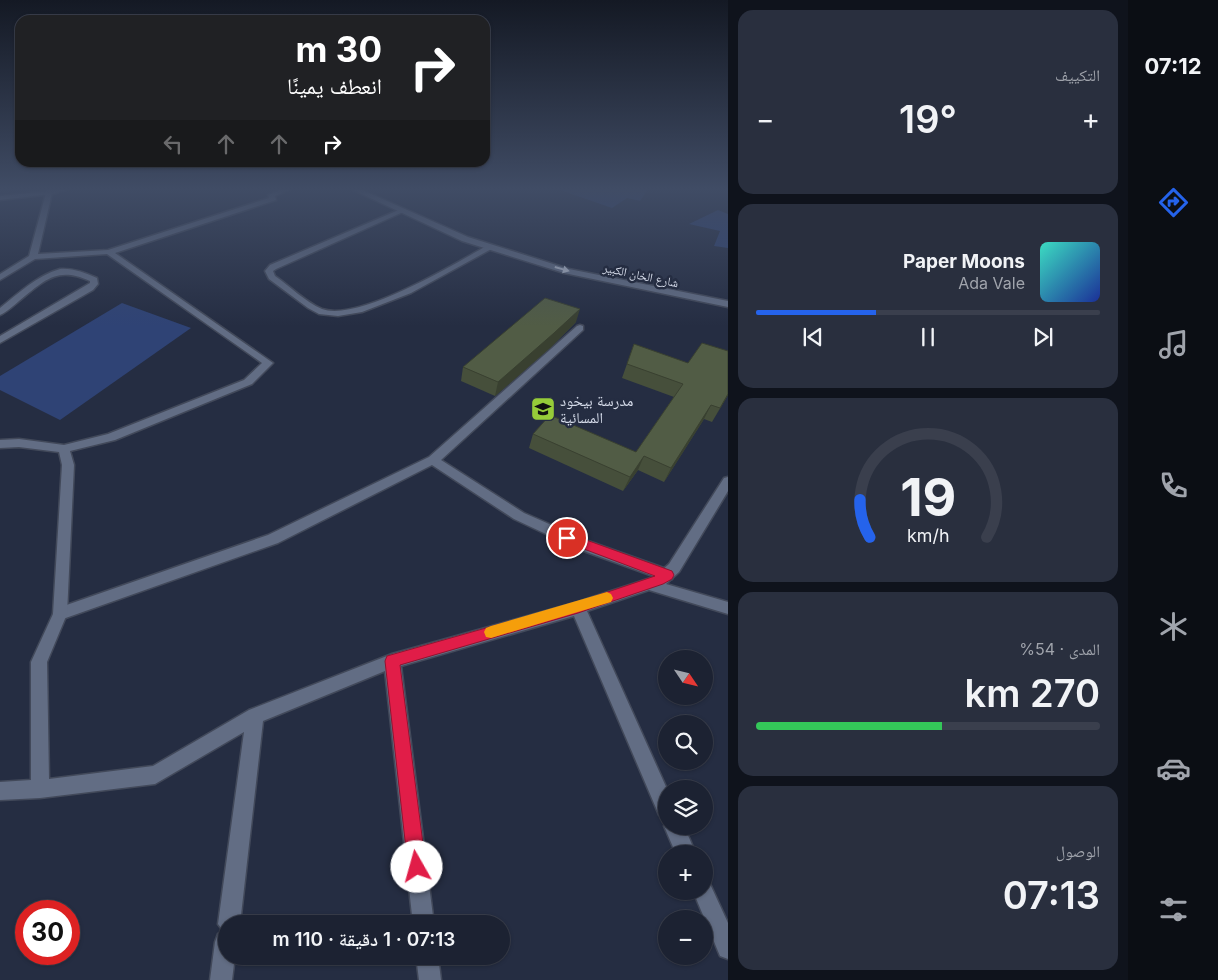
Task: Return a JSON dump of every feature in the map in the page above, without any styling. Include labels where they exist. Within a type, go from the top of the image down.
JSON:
[{"type":"street","points":[[33,257],[39,235]]},
{"type":"street","points":[[0,278],[33,257],[109,252],[163,235]]},
{"type":"street","points":[[347,235],[273,267],[269,272],[272,277],[322,312],[354,311],[377,304],[426,282],[491,247]]},
{"type":"street","name":"شارع الخان الكبير","points":[[453,235],[465,240],[567,270],[728,304]]},
{"type":"street","points":[[0,444],[19,442],[64,449],[111,437],[248,382],[268,363],[109,252]]},
{"type":"street","points":[[0,312],[50,275],[60,272],[77,272],[94,280],[94,284],[90,288],[0,340]]},
{"type":"street","points":[[60,614],[273,539],[433,460],[580,328]]},
{"type":"street","points":[[40,789],[39,662],[60,614],[68,465],[64,449]]},
{"type":"street","points":[[433,460],[519,516],[583,545],[667,575]]},
{"type":"street","points":[[0,791],[40,789],[155,774],[256,716],[392,661],[578,608],[647,584],[667,575],[674,568],[728,481]]},
{"type":"street","points":[[647,584],[728,608]]},
{"type":"street","points":[[578,608],[658,790]]},
{"type":"street","points":[[392,661],[423,915]]},
{"type":"street","points":[[230,915],[256,716]]},
{"type":"street","points":[[707,900],[728,948]]},
{"type":"street","points":[[221,980],[223,965]]},
{"type":"street","points":[[429,965],[430,980]]},
{"type":"shaded area","points":[[719,235],[728,235],[728,248],[714,246]]},
{"type":"shaded area","points":[[122,303],[191,328],[60,420],[0,390],[0,376]]},
{"type":"building","points":[[545,298],[580,309],[498,382],[463,367]]},
{"type":"building","points":[[702,343],[728,351],[728,394],[720,408],[711,405],[671,468],[644,456],[630,477],[533,434],[550,415],[636,452],[683,384],[627,364],[634,344],[688,363]]},
{"type":"slow traffic","points":[[491,632],[607,598]]},
{"type":"place","name":"مدرسة بيخود المسائية","points":[[543,409]]},
{"type":"route","points":[[417,867],[392,661],[578,608],[658,580],[667,575],[567,538]]}]
